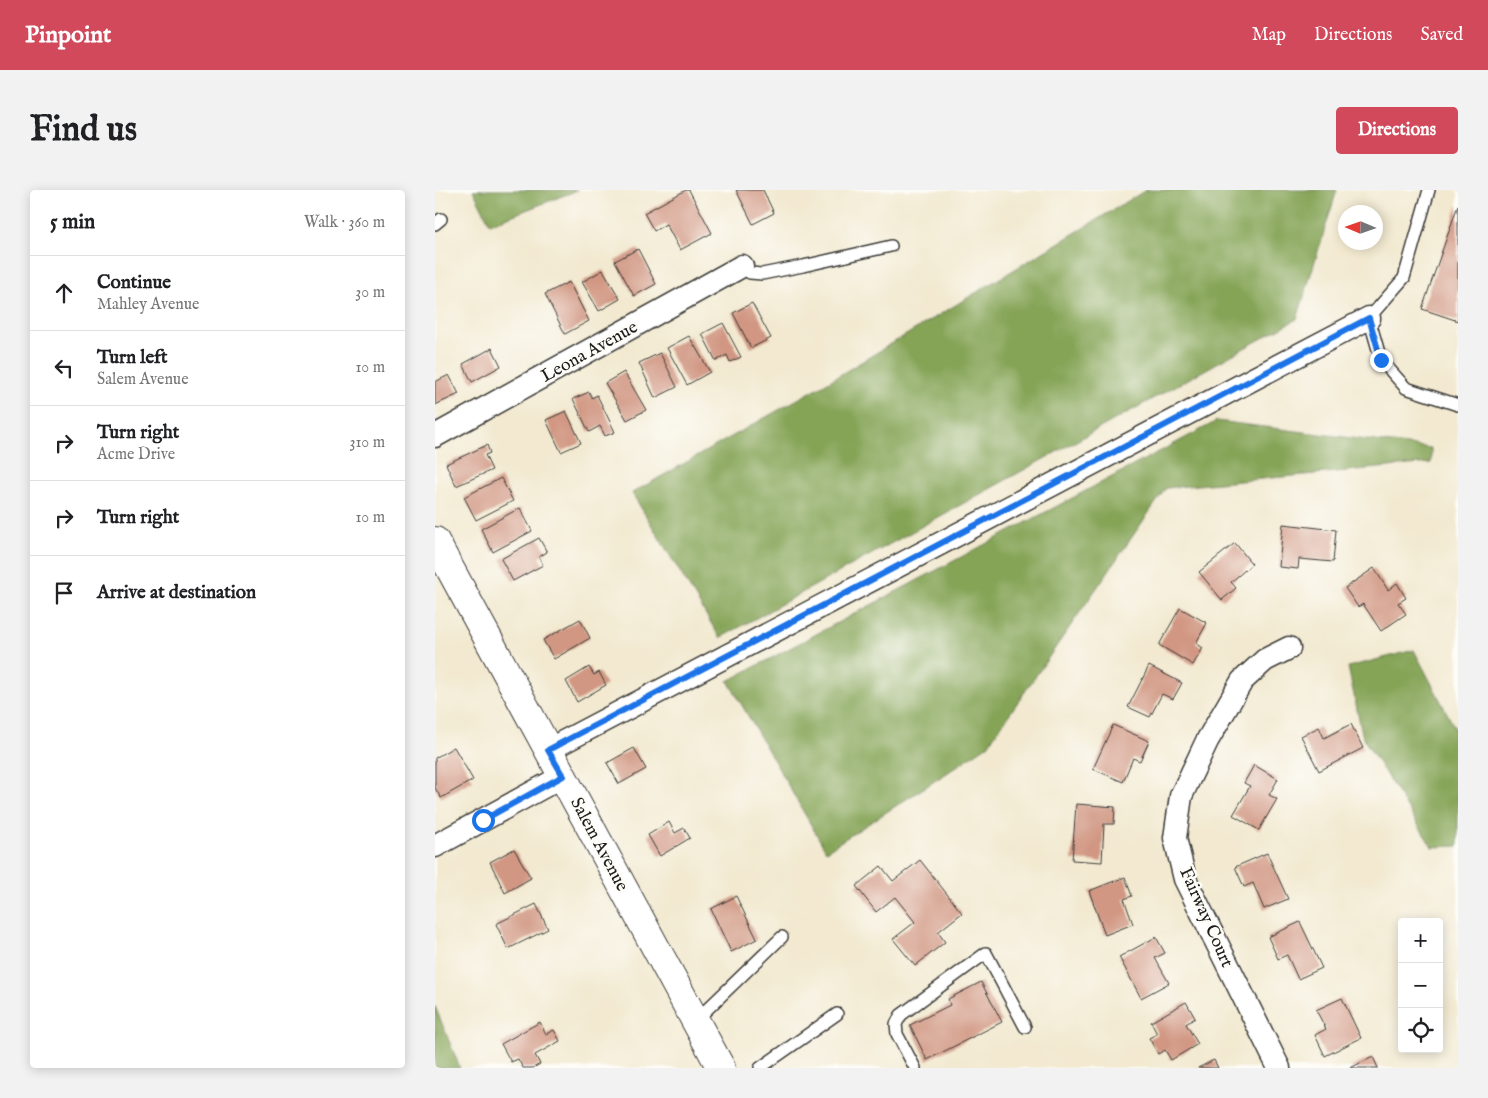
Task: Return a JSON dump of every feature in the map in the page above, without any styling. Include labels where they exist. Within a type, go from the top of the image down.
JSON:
[{"type":"main road","name":"Salem Avenue","points":[[435,541],[721,1068]]},
{"type":"street","name":"Leona Avenue","points":[[435,436],[742,266]]},
{"type":"street","points":[[548,750],[1369,318]]},
{"type":"street","name":"Fairway Court","points":[[1279,1068],[1185,880],[1175,838],[1181,796],[1207,741],[1242,681],[1265,660],[1289,648]]},
{"type":"street","points":[[435,846],[563,776]]},
{"type":"lane","points":[[1429,190],[1404,278],[1369,318],[1381,360],[1406,388],[1458,406]]},
{"type":"lane","points":[[742,266],[750,273],[762,274],[891,246]]},
{"type":"lane","points":[[695,1021],[782,937]]},
{"type":"lane","points":[[915,1068],[897,1034],[896,1024],[901,1015],[985,953],[1025,1027]]},
{"type":"lane","points":[[760,1068],[837,1014]]},
{"type":"green space","points":[[473,190],[578,190],[490,224]]},
{"type":"green space","points":[[1146,190],[1337,190],[1297,319],[720,638],[632,493],[828,382]]},
{"type":"green space","points":[[1217,421],[1431,448],[1431,463],[1166,488],[988,745],[826,851],[728,681]]},
{"type":"green space","points":[[1414,650],[1458,734],[1458,846],[1432,847],[1363,738],[1348,667]]},
{"type":"green space","points":[[435,1006],[460,1068],[435,1068]]},
{"type":"building","points":[[689,190],[712,233],[680,250],[666,224],[654,231],[644,213]]},
{"type":"building","points":[[736,190],[763,190],[774,213],[753,224]]},
{"type":"building","points":[[1458,205],[1458,321],[1422,309]]},
{"type":"building","points":[[638,249],[656,284],[634,296],[615,261]]},
{"type":"building","points":[[603,270],[620,299],[599,311],[582,282]]},
{"type":"building","points":[[569,282],[589,321],[565,334],[545,294]]},
{"type":"building","points":[[752,303],[771,338],[751,348],[733,313]]},
{"type":"building","points":[[723,323],[741,357],[730,362],[727,355],[716,361],[702,334]]},
{"type":"building","points":[[689,336],[710,372],[687,385],[667,348]]},
{"type":"building","points":[[492,348],[501,366],[472,382],[463,364]]},
{"type":"building","points":[[660,353],[677,387],[655,398],[639,363]]},
{"type":"building","points":[[624,372],[646,410],[627,420],[605,383]]},
{"type":"building","points":[[449,375],[459,394],[435,405],[435,382]]},
{"type":"building","points":[[589,392],[592,398],[597,395],[615,432],[605,436],[600,426],[589,432],[573,399]]},
{"type":"building","points":[[566,411],[581,443],[561,452],[546,420]]},
{"type":"building","points":[[487,445],[490,453],[485,455],[492,470],[456,486],[446,464]]},
{"type":"building","points":[[501,478],[513,501],[476,520],[464,497]]},
{"type":"building","points":[[520,508],[532,531],[493,552],[481,529]]},
{"type":"building","points":[[1283,524],[1336,530],[1333,562],[1299,559],[1298,569],[1279,567]]},
{"type":"building","points":[[539,538],[547,552],[539,557],[543,565],[513,581],[501,559]]},
{"type":"building","points":[[1235,543],[1252,564],[1231,582],[1236,588],[1222,600],[1199,572]]},
{"type":"building","points":[[1374,568],[1388,590],[1397,583],[1406,598],[1398,603],[1406,614],[1381,631],[1363,604],[1358,607],[1345,588]]},
{"type":"building","points":[[1180,608],[1207,623],[1196,643],[1203,648],[1193,665],[1159,645]]},
{"type":"building","points":[[580,619],[590,638],[554,659],[543,640]]},
{"type":"building","points":[[1149,666],[1182,683],[1173,699],[1162,694],[1150,717],[1128,707]]},
{"type":"building","points":[[589,667],[594,675],[599,672],[606,685],[577,702],[566,681]]},
{"type":"building","points":[[1351,724],[1363,748],[1319,771],[1301,736],[1319,727],[1324,738]]},
{"type":"building","points":[[1113,725],[1149,741],[1140,761],[1133,758],[1123,782],[1093,769]]},
{"type":"building","points":[[454,747],[473,780],[441,798],[435,788],[435,758]]},
{"type":"building","points":[[634,748],[646,769],[619,784],[607,763]]},
{"type":"building","points":[[1254,765],[1278,779],[1269,795],[1277,799],[1259,830],[1233,815],[1250,786],[1244,783]]},
{"type":"building","points":[[1076,804],[1115,807],[1114,824],[1104,824],[1102,862],[1072,860]]},
{"type":"building","points":[[669,822],[675,833],[684,828],[690,838],[660,856],[648,835]]},
{"type":"building","points":[[514,849],[531,878],[505,893],[490,862]]},
{"type":"building","points":[[1267,853],[1288,899],[1264,909],[1253,883],[1244,887],[1235,867]]},
{"type":"building","points":[[920,860],[962,913],[938,932],[945,942],[915,966],[893,939],[915,922],[895,897],[876,912],[856,886],[881,866],[893,881]]},
{"type":"building","points":[[1125,877],[1132,896],[1124,899],[1133,924],[1105,935],[1089,891]]},
{"type":"building","points":[[736,896],[757,939],[731,952],[711,909]]},
{"type":"building","points":[[536,904],[548,929],[508,949],[496,924]]},
{"type":"building","points":[[1300,922],[1322,968],[1298,979],[1287,955],[1278,959],[1268,937]]},
{"type":"building","points":[[1156,937],[1165,953],[1155,958],[1169,983],[1141,998],[1119,957]]},
{"type":"building","points":[[981,982],[1002,1022],[927,1060],[910,1025],[950,1005],[948,999]]},
{"type":"building","points":[[1342,998],[1361,1038],[1325,1056],[1315,1035],[1326,1029],[1316,1010]]},
{"type":"building","points":[[1186,1002],[1195,1018],[1186,1024],[1198,1044],[1171,1060],[1165,1050],[1158,1054],[1149,1038],[1157,1034],[1151,1022]]},
{"type":"building","points":[[540,1022],[546,1034],[554,1030],[560,1041],[535,1055],[540,1064],[533,1068],[523,1068],[518,1059],[511,1062],[501,1044]]},
{"type":"building","points":[[1373,1057],[1378,1068],[1350,1068]]},
{"type":"building","points":[[1214,1060],[1218,1068],[1198,1068]]},
{"type":"route","points":[[483,820],[563,776],[548,750],[1369,318],[1381,360]]}]
